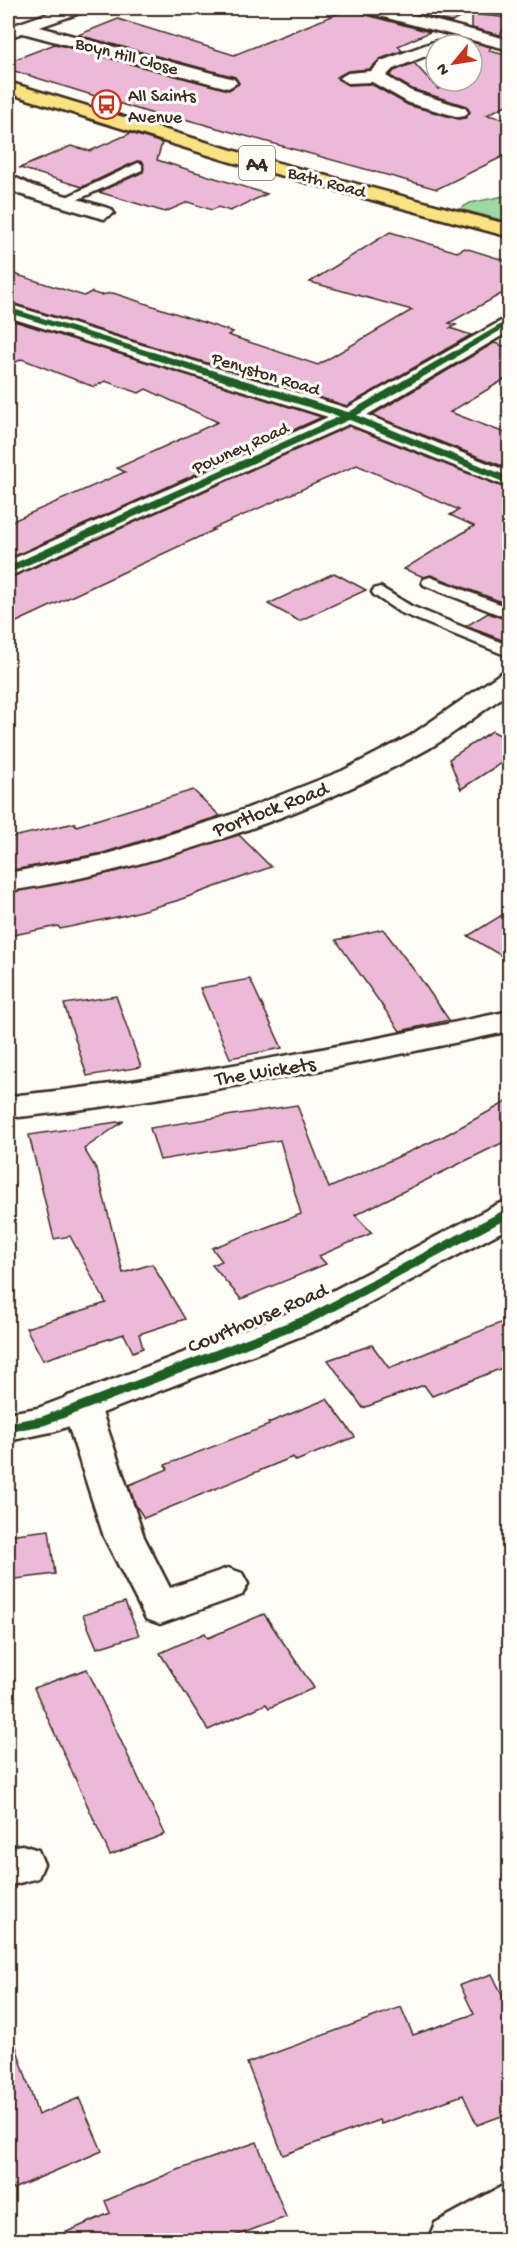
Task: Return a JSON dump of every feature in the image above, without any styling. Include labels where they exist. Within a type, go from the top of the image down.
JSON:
[{"type":"main road","name":"Bath Road","points":[[8,87],[238,158],[510,231]]},
{"type":"street","points":[[8,33],[77,8]]},
{"type":"street","points":[[370,8],[461,33]]},
{"type":"street","name":"Boyn Hill Close","points":[[25,28],[228,83]]},
{"type":"street","points":[[484,39],[510,45]]},
{"type":"street","points":[[348,78],[376,76],[387,65],[424,51]]},
{"type":"street","points":[[376,76],[387,87],[429,104],[459,112]]},
{"type":"street","points":[[8,180],[26,190],[104,213]]},
{"type":"street","name":"Penyston Road","points":[[8,310],[349,416],[510,481]]},
{"type":"street","name":"Powney Road","points":[[8,570],[349,416],[510,322]]},
{"type":"street","name":"Portlock Road","points":[[8,882],[109,863],[235,823],[352,777],[420,742],[510,679]]},
{"type":"street","name":"The Wickets","points":[[19,1106],[94,1098],[331,1059],[510,1020]]},
{"type":"street","name":"Courthouse Road","points":[[8,1427],[43,1421],[309,1319],[510,1212]]},
{"type":"street","points":[[81,1406],[124,1537],[160,1608],[228,1584]]},
{"type":"street","points":[[452,2241],[510,2206]]},
{"type":"lane","points":[[64,201],[138,167]]},
{"type":"lane","points":[[430,582],[510,614]]},
{"type":"lane","points":[[380,592],[405,609],[510,652]]},
{"type":"green space","points":[[509,195],[509,222],[460,209],[470,203]]},
{"type":"building","points":[[352,8],[360,8],[363,14],[430,32],[398,46],[402,51],[380,59],[370,69],[348,71],[337,77],[348,85],[371,84],[408,105],[458,119],[465,118],[470,112],[466,106],[425,93],[484,93],[484,45],[491,47],[489,51],[510,56],[510,103],[487,115],[510,120],[510,153],[437,189],[170,115],[166,128],[153,124],[166,118],[8,69],[8,62],[55,44],[229,90],[239,83],[235,77],[78,35],[118,19],[234,55]]},
{"type":"building","points":[[394,8],[402,8],[470,14],[451,22]]},
{"type":"building","points":[[472,14],[510,18],[510,20],[500,35],[472,28]]},
{"type":"building","points":[[414,63],[424,74],[424,93],[412,89],[390,76],[394,71]]},
{"type":"building","points":[[131,133],[162,143],[157,160],[267,194],[230,211],[218,207],[212,210],[188,202],[165,212],[99,192],[143,172],[143,162],[137,161],[82,187],[20,168],[71,146],[90,151]]},
{"type":"building","points":[[390,232],[457,252],[465,248],[510,262],[510,289],[449,323],[456,325],[450,328],[471,335],[347,406],[8,302],[8,272],[84,296],[91,292],[100,295],[113,293],[233,332],[228,335],[318,365],[412,310],[310,282]]},
{"type":"building","points":[[8,319],[322,417],[8,559],[8,523],[125,472],[117,468],[218,422],[146,389],[139,393],[105,381],[94,387],[22,359],[8,366]]},
{"type":"building","points":[[494,343],[510,348],[510,376],[450,412],[510,435],[510,469],[372,415]]},
{"type":"building","points":[[349,426],[510,490],[510,605],[431,575],[424,577],[404,569],[474,526],[450,515],[459,510],[357,465],[212,529],[214,530],[8,626],[8,579]]},
{"type":"building","points":[[334,573],[366,590],[299,621],[268,604]]},
{"type":"building","points":[[488,613],[510,621],[510,643],[466,626]]},
{"type":"building","points":[[492,731],[510,740],[510,757],[461,789],[449,759]]},
{"type":"building","points":[[193,790],[220,816],[103,853],[8,871],[8,838],[75,823],[76,826]]},
{"type":"building","points":[[239,835],[271,867],[176,901],[126,915],[60,929],[58,926],[8,936],[8,893],[114,872]]},
{"type":"building","points":[[510,910],[510,961],[468,936]]},
{"type":"building","points":[[383,929],[449,1020],[400,1031],[336,940]]},
{"type":"building","points":[[250,979],[282,1048],[230,1058],[200,988]]},
{"type":"building","points":[[116,996],[141,1067],[87,1076],[64,1004]]},
{"type":"building","points":[[510,1100],[510,1139],[355,1215],[372,1233],[319,1256],[326,1264],[241,1299],[212,1265],[222,1261],[212,1248],[301,1214],[280,1140],[160,1160],[150,1128],[297,1105],[329,1188],[444,1136]]},
{"type":"building","points":[[124,1121],[84,1149],[97,1170],[123,1273],[152,1264],[185,1319],[139,1334],[143,1348],[133,1352],[124,1334],[43,1360],[26,1328],[106,1303],[70,1236],[54,1239],[29,1135]]},
{"type":"building","points":[[510,1319],[510,1365],[432,1396],[424,1385],[363,1408],[328,1360],[372,1345],[389,1368]]},
{"type":"building","points":[[327,1399],[355,1437],[296,1461],[293,1457],[144,1518],[135,1504],[129,1485],[168,1469],[165,1465],[269,1425],[268,1423]]},
{"type":"building","points":[[49,1530],[55,1574],[8,1580],[8,1535]]},
{"type":"building","points":[[125,1602],[139,1635],[97,1648],[83,1615]]},
{"type":"building","points":[[264,1614],[314,1688],[269,1708],[266,1704],[208,1730],[160,1653],[205,1633],[208,1638]]},
{"type":"building","points":[[87,1669],[165,1834],[110,1855],[34,1688]]},
{"type":"building","points":[[492,1974],[510,2011],[510,2113],[477,2125],[463,2095],[381,2124],[379,2120],[283,2155],[247,2063],[401,2007],[413,2035],[474,2014],[460,1985]]},
{"type":"building","points":[[13,2037],[38,2115],[79,2098],[102,2151],[8,2191],[8,2038]]},
{"type":"building","points":[[257,2142],[286,2217],[222,2241],[46,2241],[110,2213],[105,2201],[175,2171]]},
{"type":"cycle path","points":[[8,310],[349,416],[510,481]]},
{"type":"cycle path","points":[[8,570],[349,416],[510,322]]},
{"type":"cycle path","points":[[8,1427],[43,1421],[309,1319],[510,1212]]},
{"type":"place","name":"All Saints Avenue","points":[[107,105]]}]
